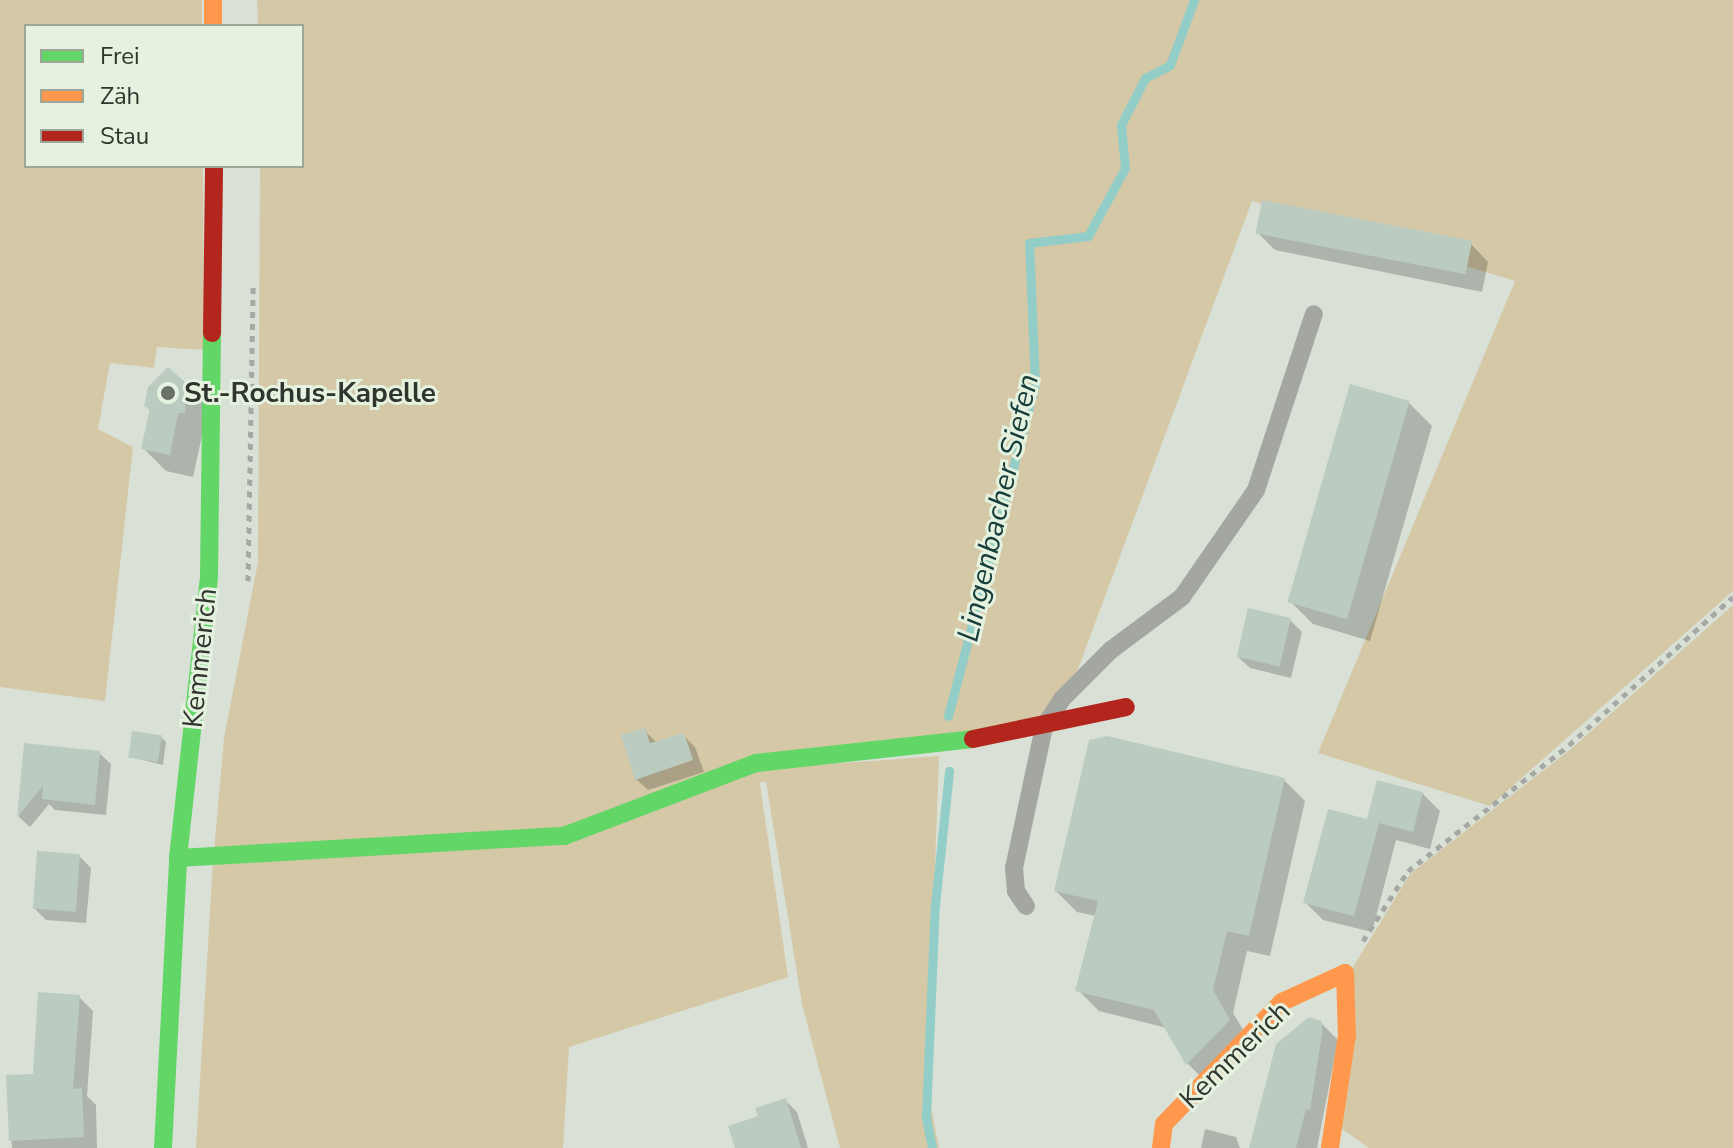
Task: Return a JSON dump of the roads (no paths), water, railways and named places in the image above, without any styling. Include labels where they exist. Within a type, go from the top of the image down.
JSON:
[{"type":"street","points":[[213,0],[213,24]]},
{"type":"street","name":"Kemmerich","points":[[163,1148],[178,858],[209,577],[214,168]]},
{"type":"street","points":[[178,858],[564,836],[756,763],[950,744],[1044,727],[1126,707]]},
{"type":"street","name":"Kemmerich","points":[[1161,1148],[1164,1124],[1282,1002],[1345,973],[1347,1035],[1330,1148]]},
{"type":"lane","points":[[1026,906],[1016,891],[1014,868],[1044,727],[1062,699],[1111,650],[1182,597],[1256,490],[1314,314]]},
{"type":"waterway","name":"Lingenbacher Siefen","points":[[948,716],[1035,384],[1029,243],[1088,236],[1125,168],[1121,125],[1145,78],[1170,65],[1194,0]]},
{"type":"waterway","name":"Lingenbacher Siefen","points":[[932,1148],[926,1116],[935,905],[949,771]]},
{"type":"place","name":"St.-Rochus-Kapelle","points":[[168,393]]}]
